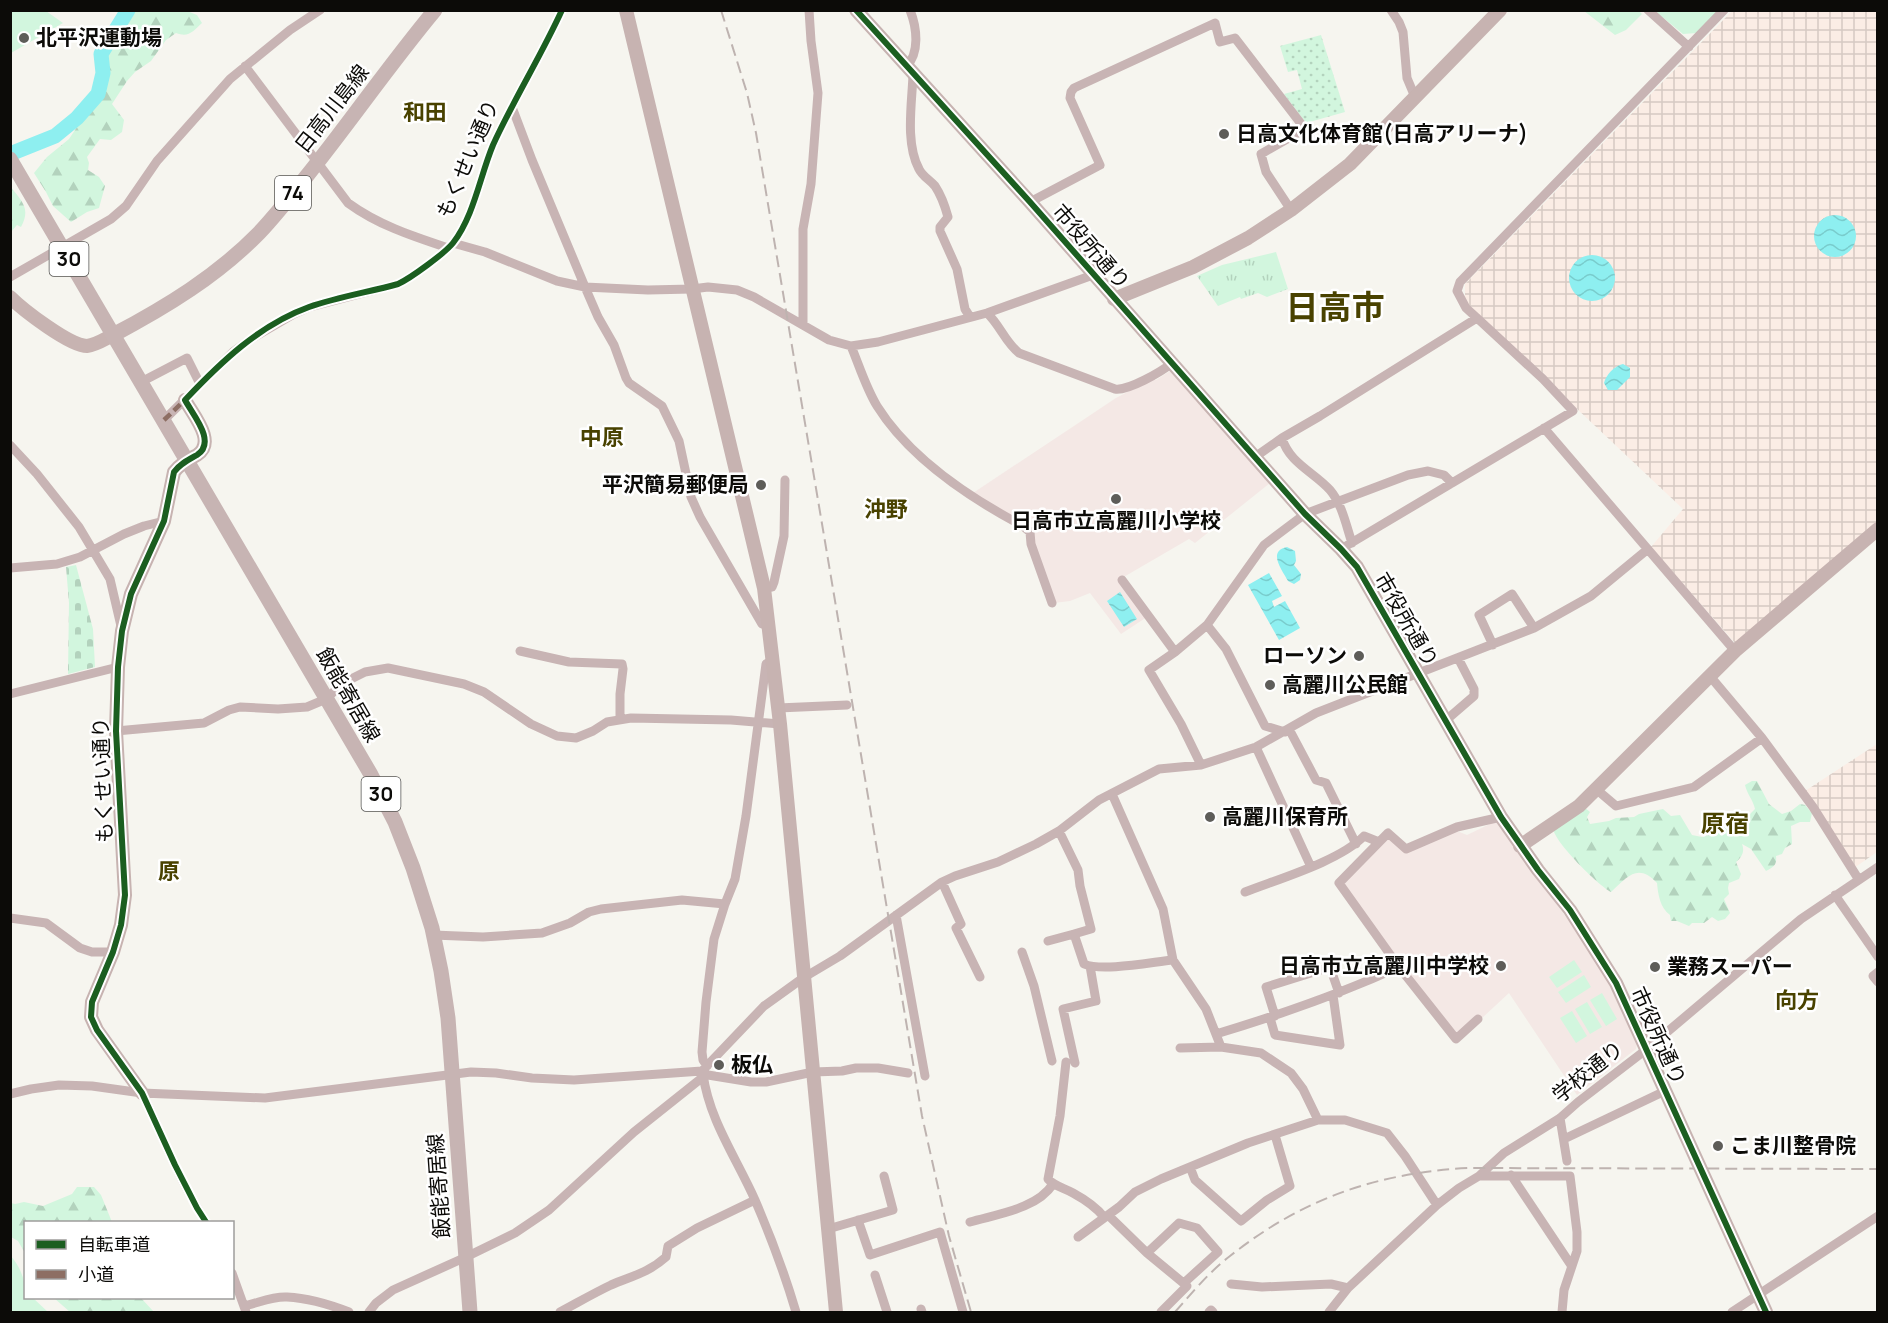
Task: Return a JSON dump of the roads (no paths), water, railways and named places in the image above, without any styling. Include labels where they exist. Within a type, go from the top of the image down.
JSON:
[{"type":"main road","name":"日高川島線","points":[[113,335],[176,300],[219,268],[259,233],[317,163],[435,10]]},
{"type":"main road","name":"飯能寄居線","points":[[10,159],[370,773],[395,822],[416,875],[433,935],[445,994],[470,1312]]},
{"type":"street","points":[[10,277],[111,219],[126,206],[157,161],[230,79],[290,30],[320,10]]},
{"type":"street","name":"もくせい通り","points":[[205,1221],[175,1166],[142,1093],[97,1030],[91,1017],[92,1002],[113,952],[121,925],[125,895],[116,731],[118,667],[122,632],[131,594],[164,521],[174,472],[178,466],[203,450],[205,438],[185,400],[233,352],[292,315],[310,307],[398,284],[409,279],[451,246],[467,218],[492,147],[562,10]]},
{"type":"street","points":[[626,10],[764,588],[780,724],[836,1312]]},
{"type":"street","points":[[803,325],[803,229],[811,184],[818,93],[809,10]]},
{"type":"street","name":"市役所通り","points":[[856,10],[1030,202],[1305,514],[1346,546],[1501,817],[1520,846],[1570,910],[1608,968],[1766,1312]]},
{"type":"street","points":[[910,10],[915,29],[915,54],[910,71],[913,149],[920,171],[934,186],[945,206],[948,217],[940,227],[940,231],[957,269],[965,309],[970,317]]},
{"type":"street","points":[[1391,10],[1400,22],[1403,32],[1407,78],[1415,98]]},
{"type":"street","points":[[1114,299],[1193,267],[1248,238],[1291,210],[1350,164],[1500,10]]},
{"type":"street","points":[[1648,10],[1689,47]]},
{"type":"street","points":[[1282,438],[1289,454],[1330,490],[1339,503],[1346,546],[1573,411],[1543,379],[1466,308],[1458,291],[1460,282],[1724,10]]},
{"type":"street","points":[[1030,202],[1100,165],[1070,98],[1074,88],[1215,22],[1220,42],[1235,38],[1302,125],[1301,131],[1261,154],[1266,172],[1291,210]]},
{"type":"street","points":[[244,66],[348,203],[367,217],[423,240],[485,252],[557,281],[585,287],[692,290],[708,287],[737,290],[754,297],[829,340],[851,346],[878,342],[987,313],[1093,275]]},
{"type":"street","points":[[513,107],[532,160],[585,287],[614,345],[629,383],[662,406],[680,441],[691,497],[700,518],[762,624],[769,626]]},
{"type":"street","points":[[10,297],[30,314],[76,344],[91,345],[113,335]]},
{"type":"street","points":[[987,313],[1010,346],[1019,353],[1115,389],[1131,386],[1172,363]]},
{"type":"street","points":[[1255,457],[1477,318]]},
{"type":"street","points":[[851,346],[875,403],[888,423],[927,464],[970,495],[1030,532],[1031,544],[1052,603]]},
{"type":"street","points":[[141,382],[187,358],[200,384]]},
{"type":"street","points":[[164,420],[185,400]]},
{"type":"street","points":[[1544,428],[1735,651]]},
{"type":"street","points":[[10,445],[20,454],[79,527],[110,579],[122,632]]},
{"type":"street","points":[[1201,765],[1181,724],[1149,670],[1207,625],[1264,545],[1305,514],[1408,475],[1428,471],[1444,475],[1452,483]]},
{"type":"street","points":[[764,588],[772,587],[784,536],[785,480]]},
{"type":"street","points":[[10,568],[57,564],[93,552],[124,534],[164,521]]},
{"type":"street","points":[[1520,846],[1579,806],[1735,651],[1878,530]]},
{"type":"street","points":[[369,1312],[376,1303],[393,1290],[515,1233],[549,1210],[704,1072],[764,1006],[803,978],[840,956],[942,882],[998,862],[1036,844],[1059,831],[1099,800],[1159,769],[1201,765],[1256,747],[1316,713],[1534,628],[1591,596],[1648,549]]},
{"type":"street","points":[[1122,580],[1175,652]]},
{"type":"street","points":[[1493,645],[1479,615],[1512,594],[1534,628]]},
{"type":"street","points":[[1207,625],[1226,649],[1265,726],[1287,731],[1316,780],[1326,783],[1356,844]]},
{"type":"street","points":[[520,651],[568,662],[622,664],[620,719]]},
{"type":"street","points":[[1445,721],[1474,696],[1474,688],[1458,658]]},
{"type":"street","points":[[773,660],[766,664],[735,879],[714,939],[702,1052],[712,1111],[755,1200],[785,1276],[796,1312]]},
{"type":"street","points":[[10,694],[118,667]]},
{"type":"street","points":[[116,731],[204,723],[240,706],[278,709],[307,707],[326,699],[343,683],[364,672],[388,668],[464,684],[484,692],[531,724],[557,736],[576,738],[607,722],[620,719],[731,720],[780,724]]},
{"type":"street","points":[[1709,675],[1762,738],[1813,807],[1859,880]]},
{"type":"street","points":[[778,708],[847,705]]},
{"type":"street","points":[[1596,789],[1616,806],[1694,787],[1762,738]]},
{"type":"street","points":[[1256,747],[1311,867]]},
{"type":"street","points":[[1112,794],[1163,909],[1173,960],[1206,1009],[1221,1047]]},
{"type":"street","points":[[1478,1018],[1456,1039],[1339,883],[1388,833],[1406,849],[1457,827],[1501,817]]},
{"type":"street","points":[[1048,942],[1091,929],[1078,870],[1059,831]]},
{"type":"street","points":[[1245,892],[1311,867],[1356,844],[1364,836],[1379,842]]},
{"type":"street","name":"学校通り","points":[[1329,1312],[1348,1288],[1437,1205],[1479,1176],[1504,1153],[1560,1118],[1647,1049],[1801,919],[1878,867]]},
{"type":"street","points":[[942,882],[961,924],[956,928],[980,976]]},
{"type":"street","points":[[1835,895],[1878,957]]},
{"type":"street","points":[[433,935],[483,937],[542,933],[601,909],[682,900],[725,904]]},
{"type":"street","points":[[896,915],[925,1076]]},
{"type":"street","points":[[10,918],[46,923],[80,948],[92,952],[113,952]]},
{"type":"street","points":[[1074,934],[1084,964],[1090,966],[1104,967],[1173,960]]},
{"type":"street","points":[[1022,952],[1034,986],[1052,1061]]},
{"type":"street","points":[[1090,966],[1096,1001],[1063,1009],[1071,1062],[1047,1175],[1049,1182],[1072,1192],[1106,1216],[1147,1253],[1185,1282],[1187,1286],[1161,1312]]},
{"type":"street","points":[[1330,967],[1336,994],[1340,1045],[1275,1035],[1272,1017],[1266,987],[1330,967]]},
{"type":"street","points":[[1216,1034],[1336,994],[1400,967]]},
{"type":"street","points":[[1878,972],[1873,976],[1878,982]]},
{"type":"street","points":[[1180,1048],[1221,1047],[1261,1053],[1291,1073],[1303,1089],[1318,1120]]},
{"type":"street","points":[[10,1094],[59,1085],[92,1086],[142,1093],[265,1098],[452,1074],[485,1072],[574,1080],[704,1072],[708,1075],[751,1082],[766,1082],[813,1072],[856,1068],[878,1068],[908,1073]]},
{"type":"street","points":[[1564,1139],[1665,1091]]},
{"type":"street","points":[[1560,1118],[1567,1161]]},
{"type":"street","points":[[1078,1237],[1135,1192],[1248,1143],[1318,1120],[1345,1120],[1387,1133],[1437,1205]]},
{"type":"street","points":[[1190,1167],[1195,1180],[1241,1221],[1267,1200],[1290,1186],[1275,1135]]},
{"type":"street","points":[[1511,1175],[1571,1265]]},
{"type":"street","points":[[828,1229],[892,1210],[884,1176]]},
{"type":"street","points":[[1479,1176],[1570,1176],[1577,1251],[1564,1290],[1562,1312]]},
{"type":"street","points":[[970,1222],[1022,1207],[1047,1193],[1053,1184]]},
{"type":"street","points":[[560,1312],[612,1285],[642,1273],[666,1257],[668,1246],[698,1228],[755,1200]]},
{"type":"street","points":[[1732,1312],[1878,1216]]},
{"type":"street","points":[[858,1220],[870,1255],[940,1232],[963,1312]]},
{"type":"street","points":[[1147,1253],[1179,1223],[1197,1228],[1218,1252],[1185,1282]]},
{"type":"street","points":[[875,1275],[887,1312]]},
{"type":"street","points":[[234,1279],[245,1309],[276,1298],[287,1297],[349,1312]]},
{"type":"street","points":[[1231,1284],[1262,1287],[1330,1284],[1348,1288]]},
{"type":"water","points":[[1835,215],[1850,221],[1856,236],[1850,251],[1835,257],[1820,251],[1814,236],[1820,221]]},
{"type":"water","points":[[1592,255],[1608,262],[1615,278],[1608,294],[1592,301],[1576,294],[1569,278],[1576,262]]},
{"type":"water","points":[[1623,364],[1630,368],[1630,377],[1617,390],[1608,390],[1604,383],[1607,377]]},
{"type":"water","points":[[1287,547],[1295,551],[1294,565],[1301,574],[1300,580],[1294,584],[1288,581],[1277,557],[1281,549]]},
{"type":"water","points":[[1269,573],[1282,596],[1272,601],[1274,607],[1285,601],[1300,628],[1279,640],[1248,585]]},
{"type":"water","points":[[1120,592],[1137,619],[1124,627],[1107,601]]},
{"type":"waterway","points":[[10,154],[55,136],[77,118],[98,94],[103,73],[101,54],[128,10]]},
{"type":"railway","points":[[721,10],[747,93],[756,133],[922,1116],[949,1236],[971,1312]]},
{"type":"railway","points":[[1175,1312],[1222,1262],[1285,1219],[1313,1204],[1342,1193],[1402,1176],[1468,1168],[1878,1169]]},
{"type":"place","name":"北平沢運動場","points":[[24,38]]},
{"type":"place","name":"日高文化体育館(日高アリーナ)","points":[[1224,134]]},
{"type":"place","name":"平沢簡易郵便局","points":[[761,485]]},
{"type":"place","name":"日高市立高麗川小学校","points":[[1116,499]]},
{"type":"place","name":"ローソン","points":[[1359,656]]},
{"type":"place","name":"高麗川公民館","points":[[1270,685]]},
{"type":"place","name":"高麗川保育所","points":[[1210,817]]},
{"type":"place","name":"日高市立高麗川中学校","points":[[1501,966]]},
{"type":"place","name":"業務スーパー","points":[[1655,967]]},
{"type":"place","name":"板仏","points":[[719,1065]]},
{"type":"place","name":"こま川整骨院","points":[[1718,1146]]},
{"type":"district","name":"和田","points":[[425,112]]},
{"type":"district","name":"日高市","points":[[1335,307]]},
{"type":"district","name":"中原","points":[[602,437]]},
{"type":"district","name":"沖野","points":[[886,509]]},
{"type":"district","name":"原宿","points":[[1725,824]]},
{"type":"district","name":"原","points":[[169,871]]},
{"type":"district","name":"向方","points":[[1797,1000]]}]
